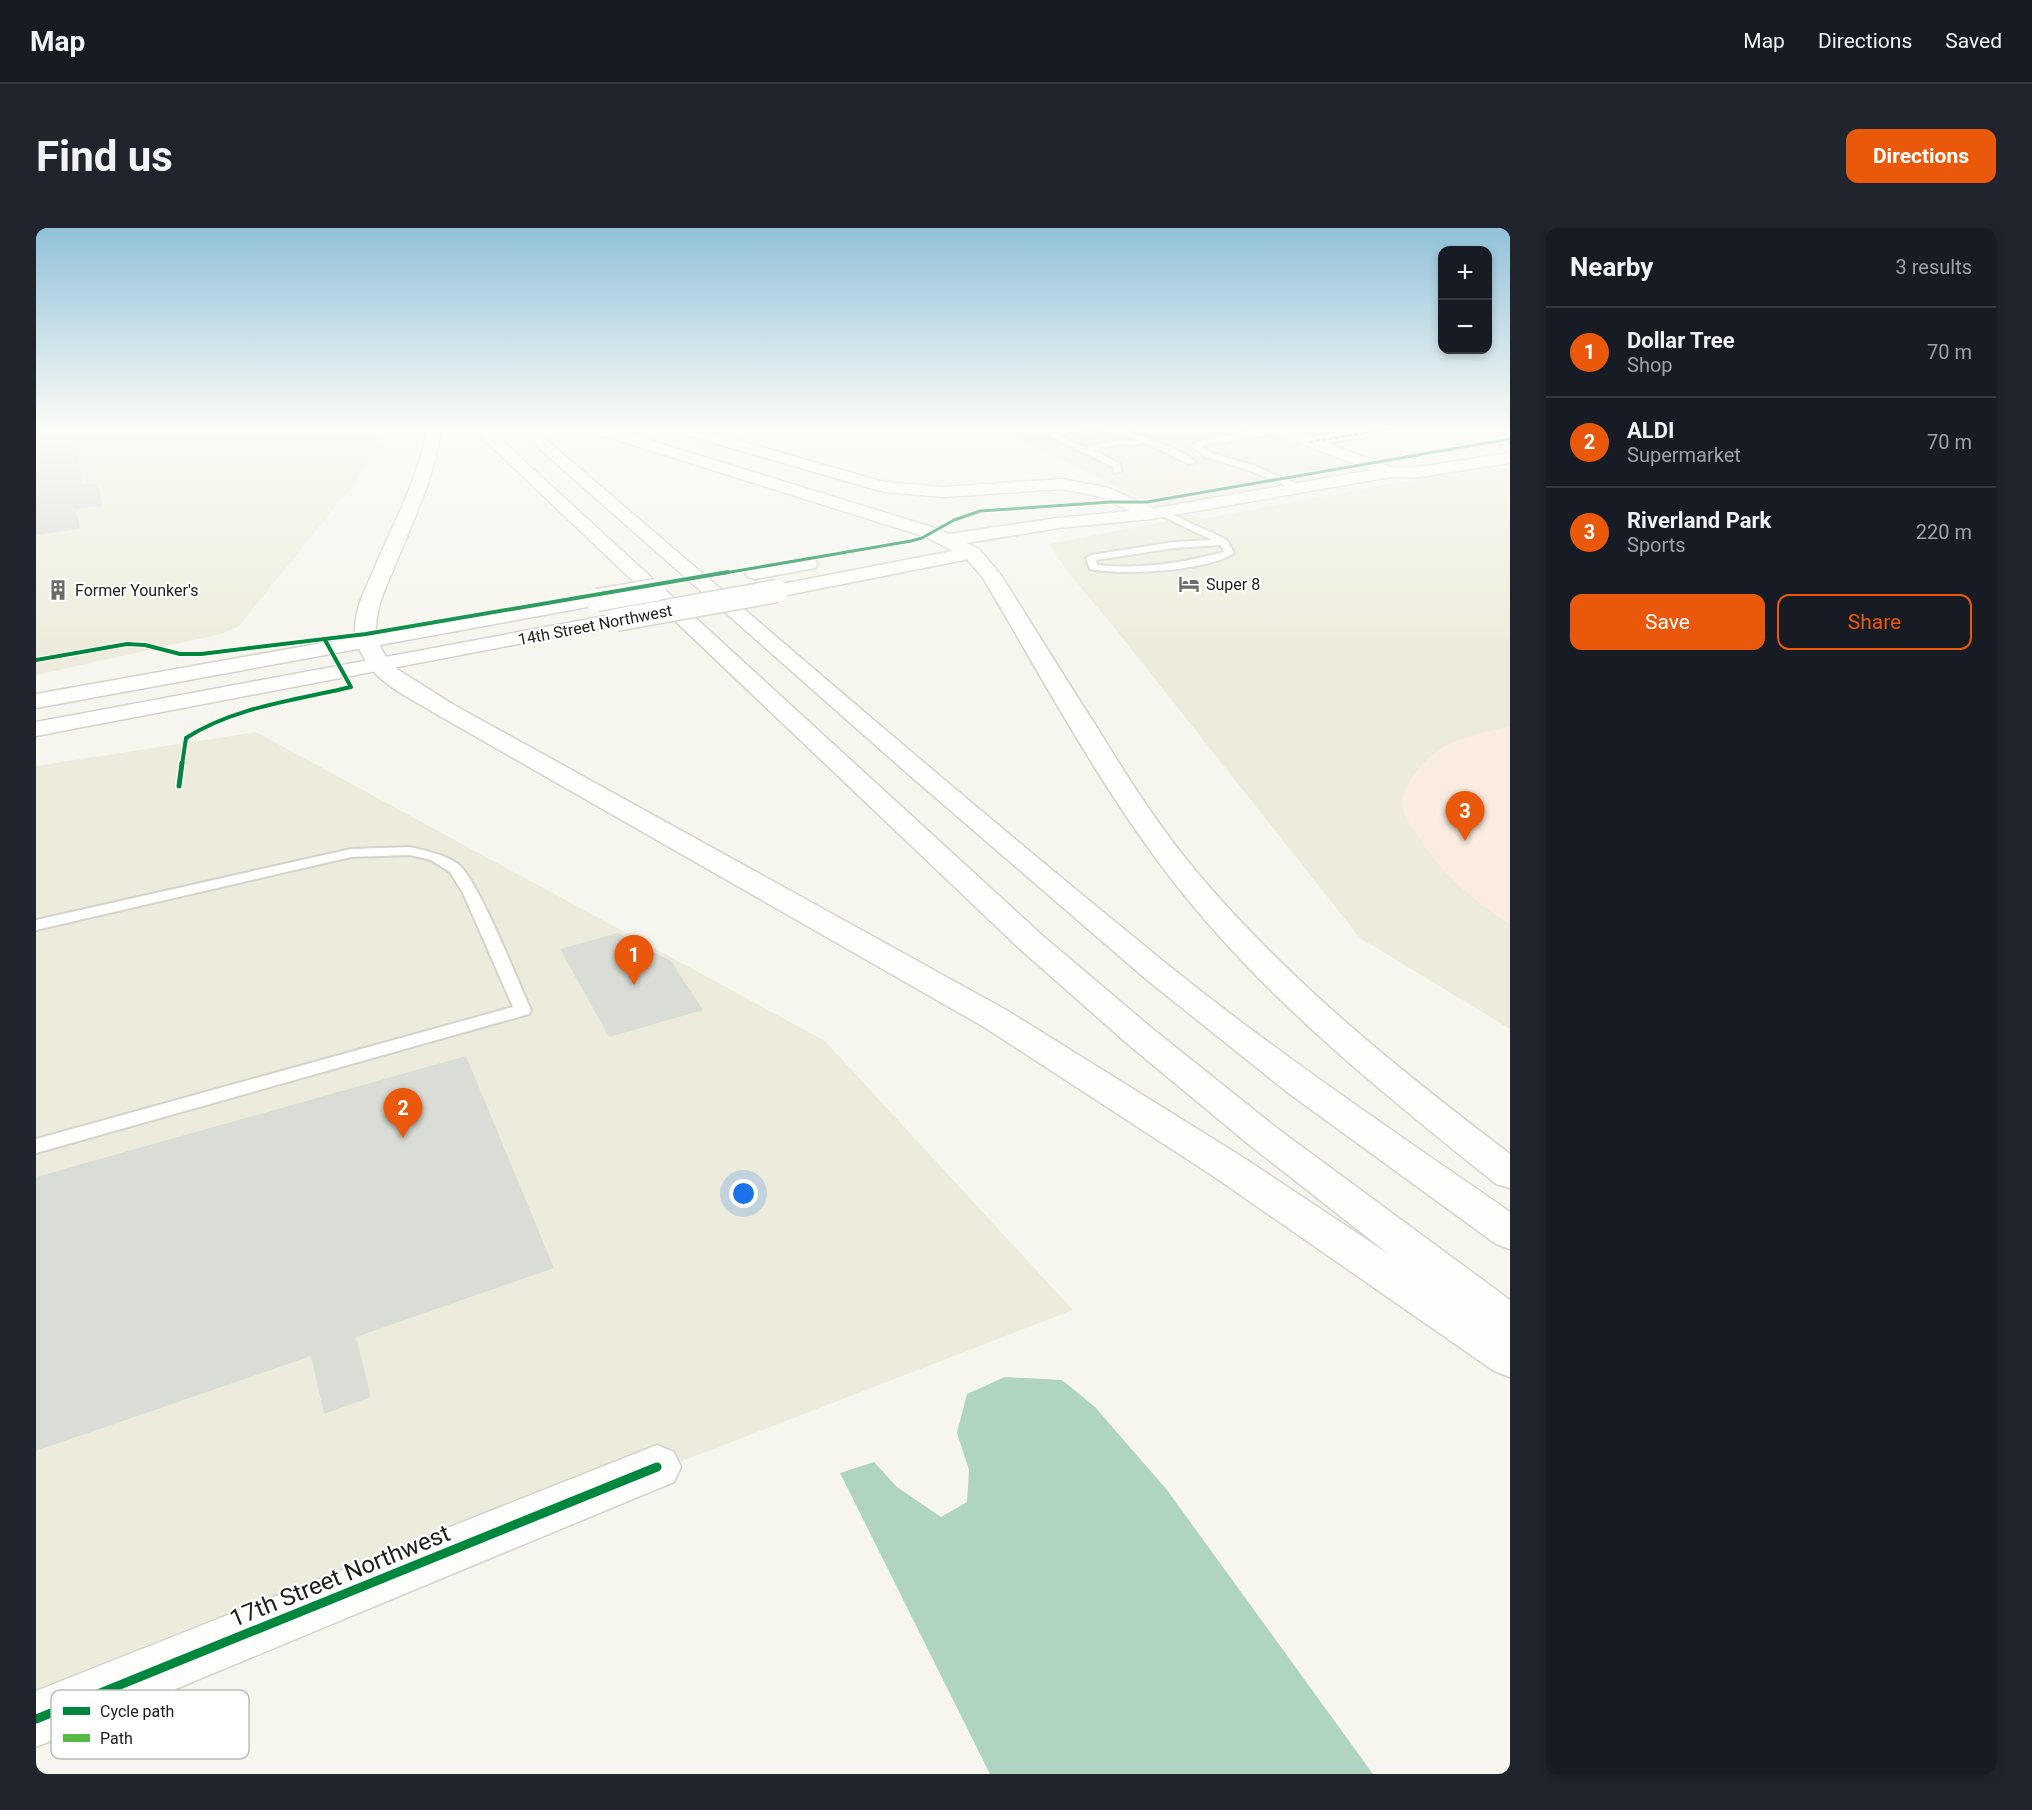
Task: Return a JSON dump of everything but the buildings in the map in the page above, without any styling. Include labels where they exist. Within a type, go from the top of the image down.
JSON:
[{"type":"main road","points":[[413,499],[365,618],[368,643],[380,665],[388,674],[446,710],[730,867],[996,1019],[1230,1168],[1510,1358]]},
{"type":"main road","points":[[554,499],[960,878],[1049,958],[1264,1138],[1510,1324]]},
{"type":"main road","points":[[604,499],[934,784],[1158,973],[1300,1083],[1510,1233]]},
{"type":"main road","points":[[822,499],[874,515],[960,547],[991,575],[1156,839],[1216,914],[1250,951],[1333,1031],[1385,1076],[1510,1174]]},
{"type":"main road","points":[[1121,499],[1156,513]]},
{"type":"main road","name":"14th Street Northwest","points":[[36,729],[777,591],[1058,523],[1156,513],[1235,499]]},
{"type":"main road","name":"14th Street Northwest","points":[[36,701],[755,573],[1110,526],[1156,513]]},
{"type":"main road","name":"17th Street Northwest","points":[[107,1690],[657,1467]]},
{"type":"main road","name":"17th Street Northwest","points":[[36,1719],[51,1713]]},
{"type":"lane","points":[[1156,513],[1224,542],[1229,553],[1206,561],[1119,572],[1093,567],[1091,558],[1151,548],[1224,542]]},
{"type":"lane","points":[[36,925],[351,853],[410,851],[436,856],[455,869],[470,893],[523,1010],[36,1146]]},
{"type":"shaded area","points":[[36,499],[341,499],[239,626],[221,634],[36,675]]},
{"type":"shaded area","points":[[1143,499],[1203,499],[1171,505],[1201,519],[1308,499],[1510,499],[1510,1029],[1360,938],[1070,575],[1049,544],[1182,518]]},
{"type":"shaded area","points":[[1510,727],[1510,924],[1482,905],[1445,872],[1409,823],[1405,814],[1403,796],[1407,785],[1421,766],[1443,748],[1467,737]]},
{"type":"shaded area","points":[[256,732],[825,1041],[1073,1310],[90,1690],[51,1690],[51,1705],[36,1711],[36,766]]},
{"type":"shaded area","points":[[1005,1377],[1062,1380],[1095,1407],[1167,1490],[1373,1774],[990,1774],[840,1473],[874,1462],[897,1487],[941,1517],[967,1502],[969,1470],[957,1433],[967,1394]]},
{"type":"cycle path","points":[[36,660],[127,644],[145,645],[180,654],[201,654],[366,634],[911,541],[922,538],[954,520],[980,511],[1163,499]]},
{"type":"cycle path","points":[[179,786],[186,738],[200,729],[240,714],[351,687],[325,640]]},
{"type":"cycle path","points":[[107,1690],[657,1467]]},
{"type":"cycle path","points":[[36,1719],[51,1713]]},
{"type":"place","name":"Super 8","points":[[1189,584]]},
{"type":"place","name":"Former Younker's","points":[[58,590]]},
{"type":"place","name":"Riverland Park","points":[[1465,841]]},
{"type":"place","name":"Dollar Tree","points":[[634,985]]},
{"type":"place","name":"ALDI","points":[[403,1138]]}]
